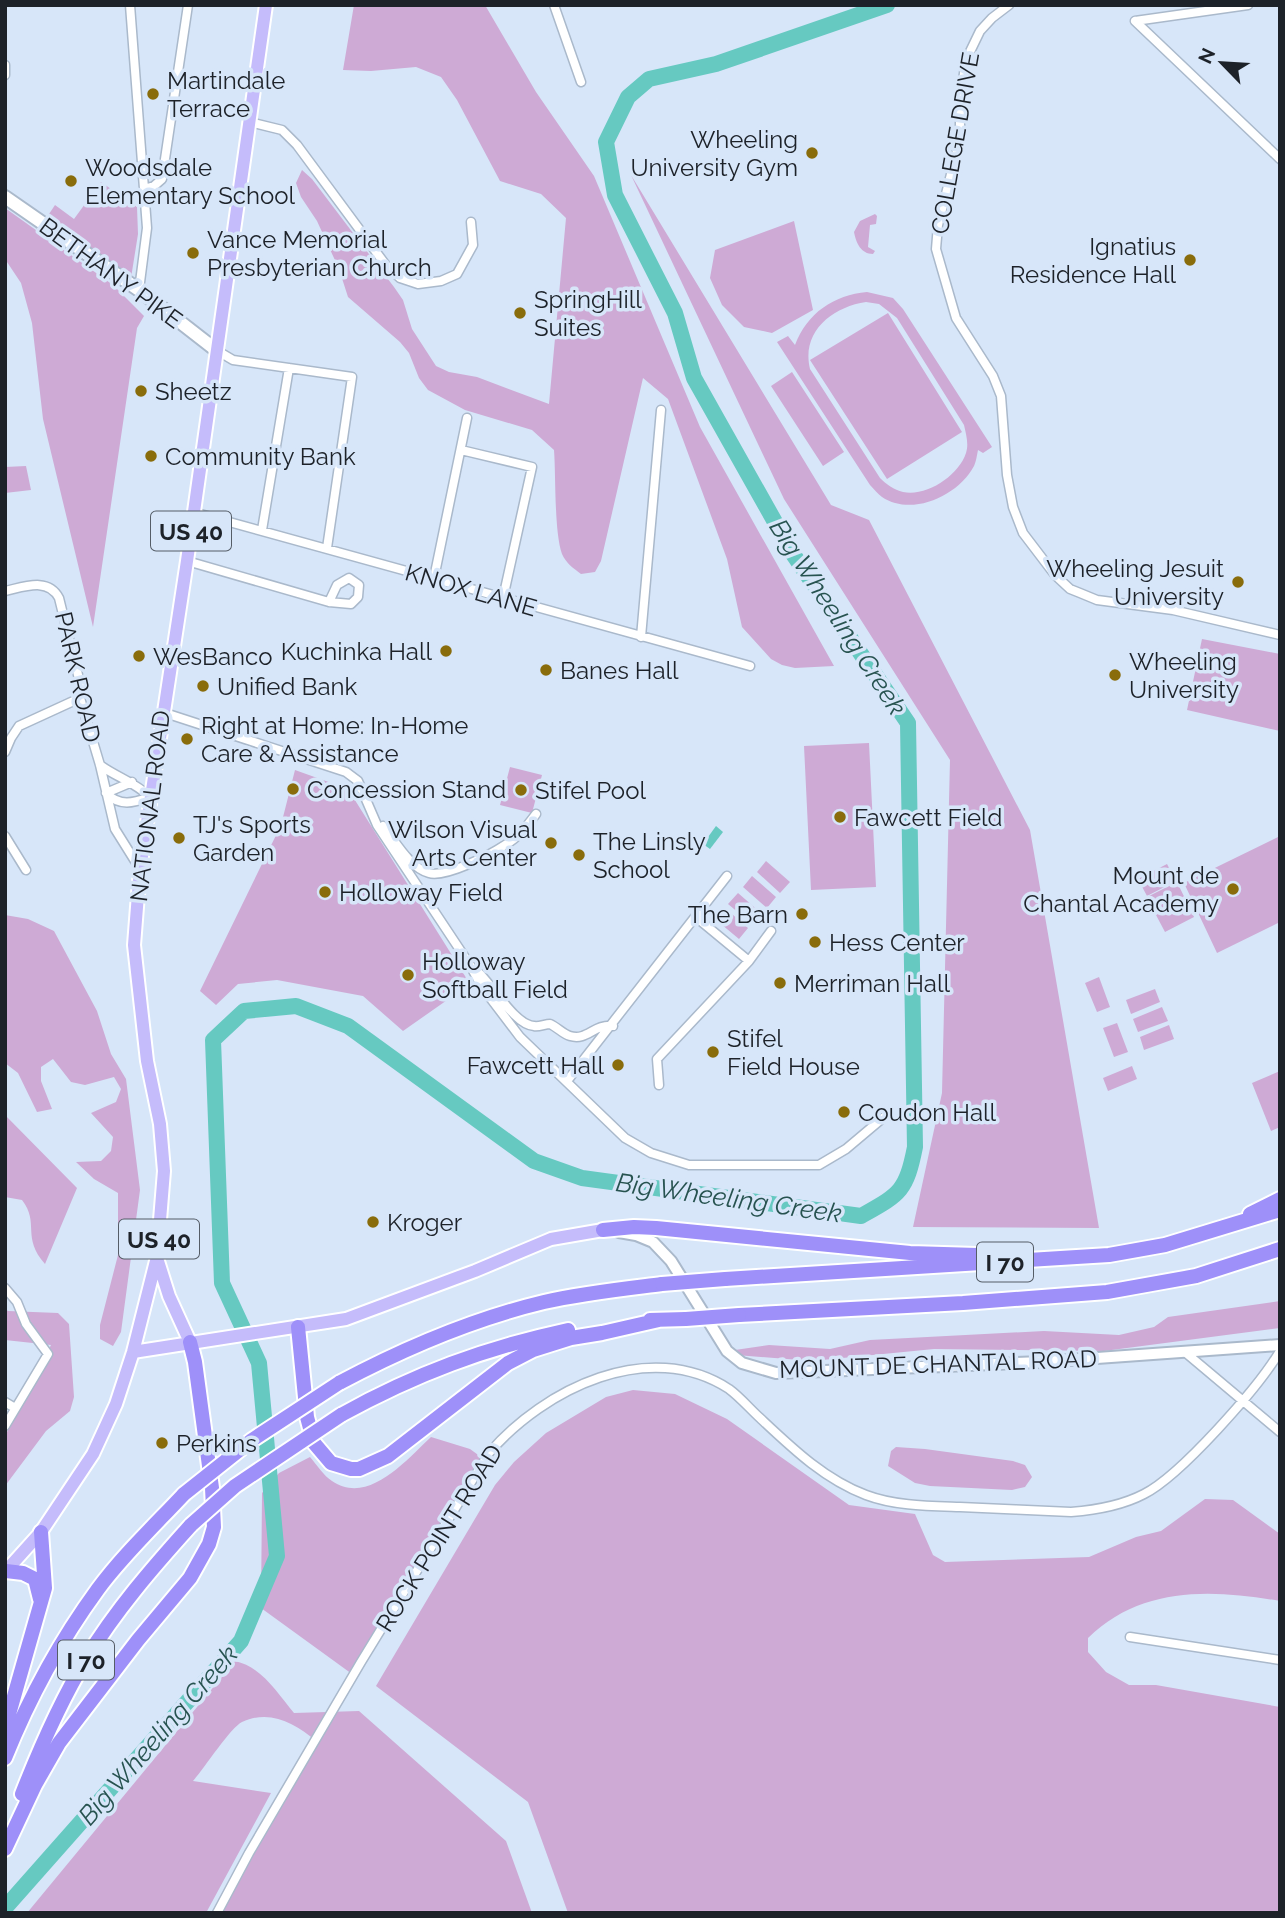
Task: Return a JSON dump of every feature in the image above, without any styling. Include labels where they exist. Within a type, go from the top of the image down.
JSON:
[{"type":"highway","points":[[1215,1231],[1280,1199]]},
{"type":"highway","name":"I 70","points":[[5,1758],[33,1694],[99,1587],[184,1494],[252,1440],[339,1383],[383,1360],[500,1315],[543,1302],[592,1292],[725,1279],[1110,1255],[1165,1245],[1280,1210]]},
{"type":"highway","points":[[603,1230],[656,1228],[910,1253],[1055,1258]]},
{"type":"highway","name":"I 70","points":[[5,1842],[34,1763],[66,1694],[87,1658],[154,1565],[191,1525],[235,1486],[341,1415],[383,1392],[433,1370],[514,1342],[578,1328],[659,1320],[1107,1292],[1196,1276],[1280,1249]]},
{"type":"highway","points":[[290,1328],[314,1443],[331,1462],[359,1469],[388,1457],[508,1363],[533,1350],[571,1338],[659,1320]]},
{"type":"highway","points":[[5,1849],[16,1816],[60,1743],[138,1640],[190,1578],[209,1544],[214,1527],[212,1488],[195,1362],[197,1341]]},
{"type":"highway","points":[[5,1728],[45,1588],[41,1532]]},
{"type":"highway","points":[[6,1571],[23,1573],[35,1579],[40,1607]]},
{"type":"main road","name":"NATIONAL ROAD","points":[[6,1571],[41,1532],[93,1454],[116,1404],[133,1352],[157,1257],[164,1171],[160,1124],[147,1061],[134,952],[139,869],[187,561],[266,5]]},
{"type":"main road","name":"BETHANY PIKE","points":[[5,197],[139,290],[216,350]]},
{"type":"main road","name":"MOUNT DE CHANTAL ROAD","points":[[133,1352],[346,1319],[551,1240],[603,1230]]},
{"type":"main road","points":[[157,1257],[169,1296],[197,1341]]},
{"type":"street","points":[[130,5],[147,228],[139,290]]},
{"type":"street","points":[[145,188],[154,186],[162,179],[188,5]]},
{"type":"street","points":[[554,5],[581,82]]},
{"type":"street","points":[[1248,5],[1135,21],[1280,159]]},
{"type":"street","name":"COLLEGE DRIVE","points":[[1009,6],[980,31],[967,60],[960,100],[960,139],[937,225],[936,249],[956,318],[993,376],[1001,396],[1007,475],[1013,507],[1023,533],[1055,575],[1070,589],[1097,600],[1173,610],[1280,635]]},
{"type":"street","points":[[5,65],[5,75]]},
{"type":"street","points":[[248,122],[282,130],[297,145],[385,264],[400,278],[418,284],[442,281],[457,274],[473,246],[471,222]]},
{"type":"street","points":[[216,350],[233,360],[352,377],[327,548]]},
{"type":"street","points":[[262,530],[289,369]]},
{"type":"street","points":[[640,637],[661,410]]},
{"type":"street","points":[[434,578],[467,418]]},
{"type":"street","points":[[461,450],[532,467],[503,598]]},
{"type":"street","name":"KNOX LANE","points":[[193,512],[750,666]]},
{"type":"street","points":[[187,561],[329,602]]},
{"type":"street","name":"PARK ROAD","points":[[5,591],[36,585],[55,589],[62,604],[82,691],[80,698],[115,829],[139,869]]},
{"type":"street","points":[[5,752],[19,726],[80,698]]},
{"type":"street","points":[[162,712],[346,772],[358,781],[377,825],[470,965],[482,988],[520,1037],[625,1138],[650,1153],[689,1165],[818,1165],[846,1149],[884,1117]]},
{"type":"street","name":"PARK ROAD","points":[[100,765],[115,776],[132,782],[150,797]]},
{"type":"street","points":[[132,782],[106,793],[115,801],[129,804],[150,797]]},
{"type":"street","points":[[371,810],[415,865],[430,874],[445,873],[505,845],[517,837],[536,814]]},
{"type":"street","points":[[5,836],[26,870]]},
{"type":"street","points":[[567,1081],[697,918],[727,876]]},
{"type":"street","points":[[697,918],[749,961]]},
{"type":"street","points":[[659,1084],[657,1059],[749,961],[771,931]]},
{"type":"street","points":[[470,965],[516,1016],[527,1024],[550,1024],[570,1037],[586,1035],[602,1025],[612,1026]]},
{"type":"street","name":"MOUNT DE CHANTAL ROAD","points":[[603,1230],[636,1235],[653,1242],[671,1261],[727,1351],[742,1363],[776,1373],[1186,1353],[1280,1345]]},
{"type":"street","points":[[5,1288],[17,1302],[26,1324],[48,1354],[5,1426]]},
{"type":"street","name":"ROCK POINT ROAD","points":[[217,1913],[249,1853],[361,1662],[489,1453],[507,1432],[557,1395],[593,1379],[634,1370],[657,1368],[687,1371],[729,1390],[811,1466],[867,1496],[902,1504],[1071,1512],[1097,1510],[1126,1503],[1147,1493],[1179,1468],[1243,1399],[1280,1351]]},
{"type":"street","points":[[1186,1353],[1280,1432]]},
{"type":"street","points":[[5,1402],[15,1408]]},
{"type":"street","points":[[1130,1637],[1280,1660]]},
{"type":"shaded area","points":[[354,5],[485,5],[536,92],[594,176],[700,427],[834,666],[795,668],[782,665],[771,659],[742,627],[727,559],[668,399],[643,378],[601,561],[595,572],[581,574],[566,560],[559,544],[554,450],[532,430],[465,410],[428,390],[419,378],[409,353],[400,342],[348,297],[339,269],[317,221],[301,197],[296,183],[302,170],[312,179],[403,300],[412,329],[436,366],[449,372],[477,377],[549,404],[566,218],[541,194],[500,181],[457,100],[441,77],[416,67],[371,71],[343,70]]},
{"type":"shaded area","points":[[631,175],[831,505],[869,520],[1030,830],[1099,1228],[913,1227],[942,1093],[950,760],[784,499]]},
{"type":"shaded area","points":[[101,182],[137,207],[138,234],[131,278],[47,217],[55,205],[74,219]]},
{"type":"shaded area","points":[[5,208],[113,285],[144,316],[137,328],[93,627],[43,419],[32,323],[21,283],[5,259]]},
{"type":"shaded area","points":[[875,214],[876,224],[870,225],[868,247],[875,251],[873,254],[860,247],[854,232],[860,221]]},
{"type":"shaded area","points":[[794,221],[813,310],[772,333],[744,327],[722,305],[710,278],[715,250]]},
{"type":"shaded area","points":[[867,292],[893,298],[903,309],[992,447],[983,453],[978,450],[975,464],[967,477],[946,494],[933,500],[907,505],[894,503],[877,493],[777,342],[788,336],[795,345],[814,315],[833,302]],"holes":[[[866,302],[879,304],[897,318],[964,425],[966,453],[957,469],[941,483],[922,491],[900,491],[880,478],[810,369],[810,344],[822,324],[842,309],[853,305]]]},
{"type":"shaded area","points":[[888,313],[962,432],[887,479],[810,360]]},
{"type":"shaded area","points":[[792,372],[844,452],[823,466],[771,386]]},
{"type":"shaded area","points":[[26,466],[31,490],[5,493],[5,467]]},
{"type":"shaded area","points":[[1202,639],[1280,654],[1280,731],[1187,710]]},
{"type":"shaded area","name":"Fawcett Field","points":[[869,743],[876,887],[811,890],[804,746]]},
{"type":"shaded area","name":"Stifel Pool","points":[[510,767],[542,775],[532,813],[500,805]]},
{"type":"shaded area","points":[[295,770],[348,789],[470,984],[403,1031],[363,996],[277,980],[238,984],[216,1005],[200,991],[281,825]]},
{"type":"shaded area","points":[[716,826],[723,832],[710,849],[703,844]]},
{"type":"shaded area","points":[[1280,836],[1280,922],[1217,953],[1184,883]]},
{"type":"shaded area","points":[[766,861],[790,882],[780,893],[757,872]]},
{"type":"shaded area","points":[[1167,864],[1176,881],[1147,896],[1138,879]]},
{"type":"shaded area","points":[[752,876],[776,897],[767,908],[743,887]]},
{"type":"shaded area","points":[[1177,882],[1194,917],[1165,932],[1156,915],[1166,909],[1156,914],[1147,897]]},
{"type":"shaded area","points":[[738,893],[761,913],[752,924],[728,904]]},
{"type":"shaded area","points":[[725,908],[748,928],[739,939],[715,919]]},
{"type":"shaded area","points":[[5,915],[28,919],[54,931],[97,1011],[111,1054],[126,1079],[140,1190],[121,1332],[113,1346],[100,1339],[100,1325],[118,1255],[118,1193],[94,1179],[76,1162],[101,1161],[111,1151],[113,1137],[91,1113],[116,1102],[121,1089],[114,1077],[85,1085],[71,1082],[53,1059],[41,1067],[41,1081],[52,1109],[37,1112],[18,1073],[5,1063]]},
{"type":"shaded area","points":[[1099,977],[1110,1007],[1097,1012],[1085,983]]},
{"type":"shaded area","points":[[1155,989],[1160,1002],[1131,1014],[1126,1000]]},
{"type":"shaded area","points":[[1162,1007],[1168,1021],[1138,1032],[1133,1019]]},
{"type":"shaded area","points":[[1117,1023],[1128,1052],[1114,1057],[1103,1028]]},
{"type":"shaded area","points":[[1169,1025],[1174,1039],[1144,1050],[1140,1037]]},
{"type":"shaded area","points":[[1132,1066],[1137,1079],[1108,1091],[1103,1078]]},
{"type":"shaded area","points":[[1280,1071],[1280,1127],[1271,1131],[1252,1083]]},
{"type":"shaded area","points":[[5,1115],[77,1188],[45,1264],[34,1246],[27,1208],[22,1200],[5,1197]]},
{"type":"shaded area","points":[[1280,1301],[1280,1328],[1104,1351],[934,1349],[812,1361],[736,1355],[735,1350],[769,1345],[830,1349],[870,1340],[1044,1331],[1119,1335],[1154,1327],[1168,1317]]},
{"type":"shaded area","points":[[5,1309],[58,1313],[69,1324],[74,1397],[70,1411],[46,1431],[5,1486],[5,1436],[51,1345],[5,1340]]},
{"type":"shaded area","points":[[633,1390],[675,1394],[727,1419],[849,1505],[915,1514],[933,1555],[945,1562],[1089,1557],[1136,1537],[1161,1531],[1205,1499],[1233,1500],[1280,1534],[1280,1601],[1228,1594],[1154,1600],[1109,1621],[1088,1638],[1088,1652],[1106,1672],[1129,1685],[1156,1685],[1280,1707],[1280,1913],[568,1913],[528,1802],[376,1686],[495,1485],[514,1462],[546,1433],[606,1397]]},
{"type":"shaded area","points":[[431,1437],[470,1449],[481,1457],[352,1674],[261,1608],[262,1493],[279,1473],[310,1457],[329,1479],[346,1487],[360,1488],[373,1484],[399,1467]]},
{"type":"shaded area","points":[[896,1447],[1013,1461],[1025,1465],[1032,1477],[1025,1487],[1012,1490],[915,1483],[888,1466],[891,1451]]},
{"type":"shaded area","points":[[235,1661],[261,1675],[294,1713],[359,1711],[506,1841],[532,1913],[219,1913],[316,1741],[282,1720],[262,1717],[252,1718],[237,1726],[193,1781],[271,1793],[206,1913],[27,1913]]},
{"type":"waterway","name":"Big Wheeling Creek","points":[[5,1908],[241,1641],[277,1556],[259,1363],[222,1283],[213,1040],[244,1011],[296,1006],[348,1026],[534,1161],[582,1178],[861,1216],[893,1196],[904,1183],[915,1147],[908,723],[793,554],[694,378],[675,313],[615,195],[606,142],[628,97],[649,79],[716,64],[887,5]]},
{"type":"place","name":"Martindale Terrace","points":[[153,94]]},
{"type":"place","name":"Wheeling University Gym","points":[[812,153]]},
{"type":"place","name":"Woodsdale Elementary School","points":[[71,181]]},
{"type":"place","name":"Vance Memorial Presbyterian Church","points":[[193,253]]},
{"type":"place","name":"Ignatius Residence Hall","points":[[1190,260]]},
{"type":"place","name":"SpringHill Suites","points":[[520,313]]},
{"type":"place","name":"Sheetz","points":[[141,391]]},
{"type":"place","name":"Community Bank","points":[[151,456]]},
{"type":"place","name":"Wheeling Jesuit University","points":[[1238,582]]},
{"type":"place","name":"Kuchinka Hall","points":[[446,651]]},
{"type":"place","name":"WesBanco","points":[[139,656]]},
{"type":"place","name":"Banes Hall","points":[[546,670]]},
{"type":"place","name":"Wheeling University","points":[[1115,675]]},
{"type":"place","name":"Unified Bank","points":[[203,686]]},
{"type":"place","name":"Right at Home: In-Home Care & Assistance","points":[[187,739]]},
{"type":"place","name":"Concession Stand","points":[[293,789]]},
{"type":"place","name":"Stifel Pool","points":[[521,790]]},
{"type":"place","name":"Fawcett Field","points":[[840,817]]},
{"type":"place","name":"TJ's Sports Garden","points":[[179,838]]},
{"type":"place","name":"Wilson Visual Arts Center","points":[[551,843]]},
{"type":"place","name":"The Linsly School","points":[[579,855]]},
{"type":"place","name":"Mount de Chantal Academy","points":[[1233,889]]},
{"type":"place","name":"Holloway Field","points":[[325,892]]},
{"type":"place","name":"The Barn","points":[[802,914]]},
{"type":"place","name":"Hess Center","points":[[815,942]]},
{"type":"place","name":"Holloway Softball Field","points":[[408,975]]},
{"type":"place","name":"Merriman Hall","points":[[780,983]]},
{"type":"place","name":"Stifel Field House","points":[[713,1052]]},
{"type":"place","name":"Fawcett Hall","points":[[618,1065]]},
{"type":"place","name":"Coudon Hall","points":[[844,1112]]},
{"type":"place","name":"Kroger","points":[[373,1222]]},
{"type":"place","name":"Perkins","points":[[162,1443]]}]
